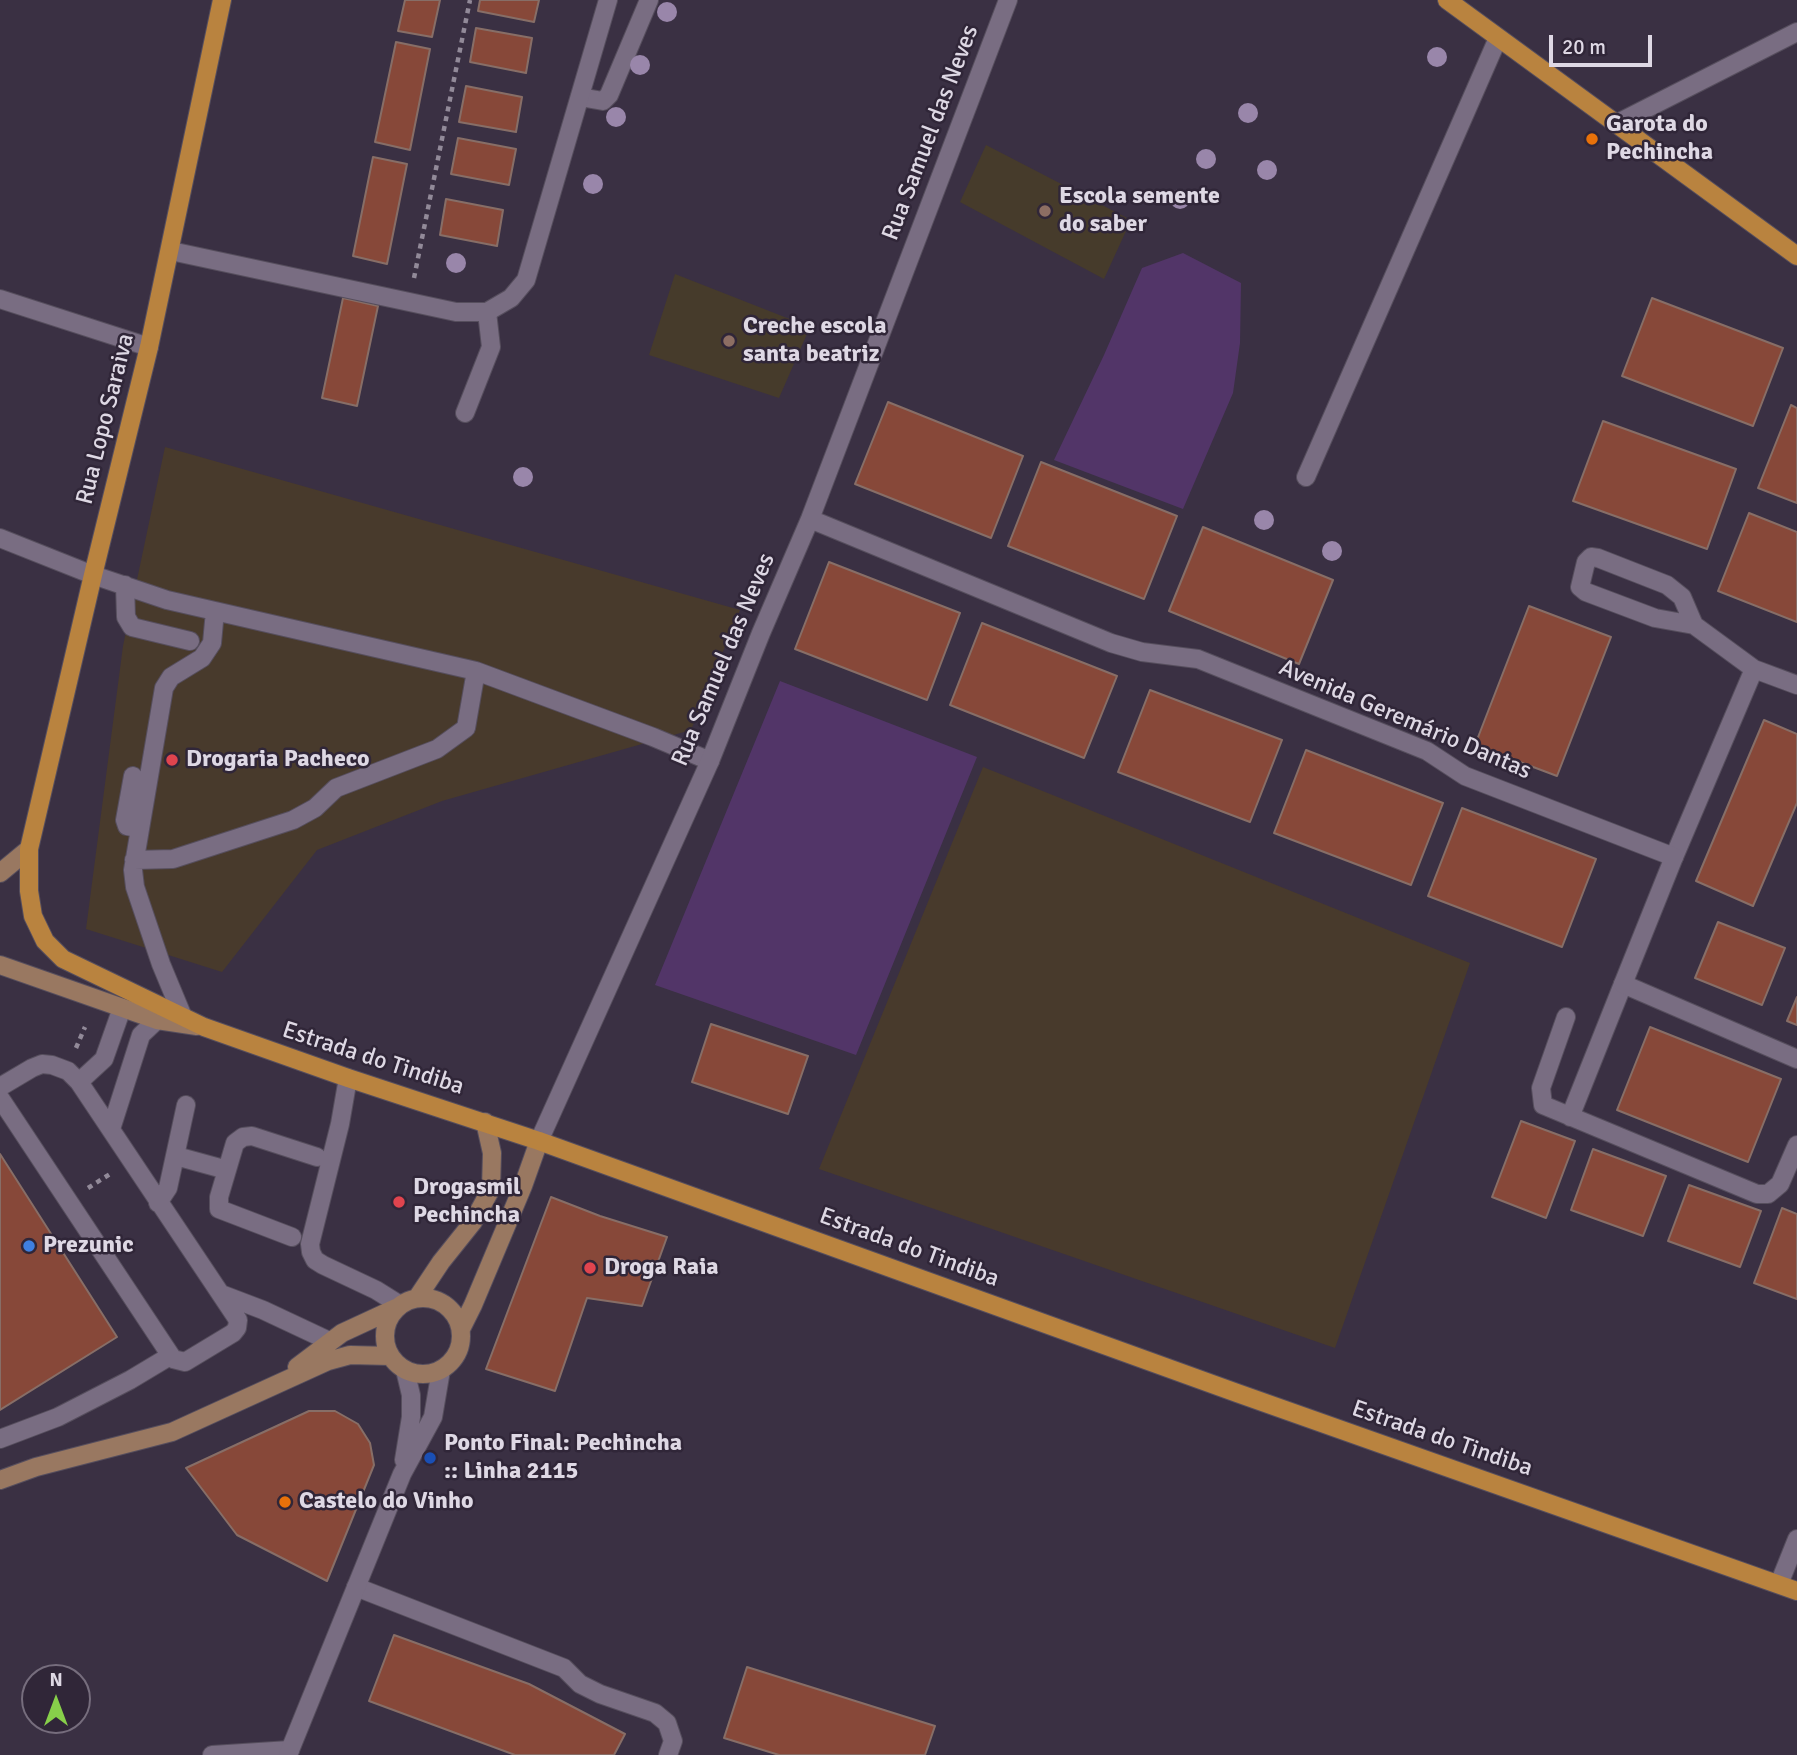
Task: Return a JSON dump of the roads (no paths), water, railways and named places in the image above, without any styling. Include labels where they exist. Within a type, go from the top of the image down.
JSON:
[{"type":"main road","name":"Rua Lopo Saraiva","points":[[204,1027],[63,959],[45,940],[33,916],[29,891],[29,849],[171,251],[222,0]]},
{"type":"main road","points":[[1447,0],[1797,257]]},
{"type":"main road","name":"Estrada do Tindiba","points":[[204,1027],[348,1079],[539,1141],[1237,1393],[1797,1591]]},
{"type":"street","points":[[171,251],[456,312],[487,312],[511,298],[526,280],[608,0]]},
{"type":"street","points":[[580,97],[603,102],[609,95],[649,0]]},
{"type":"street","name":"Rua Samuel das Neves","points":[[461,1329],[523,1186],[539,1141],[710,761],[810,519],[1008,0]]},
{"type":"street","points":[[1616,124],[1797,32]]},
{"type":"street","points":[[1306,477],[1498,38]]},
{"type":"street","points":[[0,299],[149,347]]},
{"type":"street","points":[[464,413],[491,347],[487,312]]},
{"type":"street","name":"Avenida Geremário Dantas","points":[[810,519],[1111,643],[1142,652],[1198,659],[1427,751],[1465,776],[1674,856]]},
{"type":"street","points":[[0,538],[93,575],[167,600],[476,671],[710,761]]},
{"type":"street","points":[[1694,625],[1682,597],[1667,585],[1598,558],[1591,557],[1586,562],[1580,587],[1586,592],[1655,618],[1694,625],[1754,669],[1797,685]]},
{"type":"street","points":[[125,585],[126,617],[132,627],[190,641]]},
{"type":"street","points":[[183,1017],[135,887],[134,860],[164,688],[171,677],[202,658],[212,643],[215,611]]},
{"type":"street","points":[[1570,1116],[1674,856],[1754,669]]},
{"type":"street","points":[[134,860],[173,859],[293,820],[315,808],[336,788],[437,749],[466,728],[476,671]]},
{"type":"street","points":[[133,776],[125,820],[127,826],[139,828]]},
{"type":"street","points":[[0,873],[29,849]]},
{"type":"street","name":"Estrada do Tindiba","points":[[0,965],[158,1020],[204,1027]]},
{"type":"street","points":[[1623,984],[1797,1059]]},
{"type":"street","points":[[79,1082],[104,1059],[122,1007]]},
{"type":"street","points":[[1566,1017],[1541,1088],[1543,1105],[1757,1194],[1768,1194],[1780,1184],[1797,1145]]},
{"type":"street","points":[[111,1129],[141,1035],[158,1020]]},
{"type":"street","points":[[0,1087],[42,1064],[68,1070],[111,1129],[238,1320],[237,1328],[185,1362],[173,1359],[0,1098]]},
{"type":"street","points":[[348,1079],[340,1124],[310,1244],[311,1252],[315,1260],[323,1265],[405,1303]]},
{"type":"street","points":[[159,1203],[168,1188],[186,1105]]},
{"type":"street","points":[[278,1382],[329,1341],[357,1324],[405,1303],[431,1298],[441,1303],[457,1319],[461,1329],[460,1345],[453,1359],[441,1370],[429,1374],[405,1370],[390,1356],[384,1331],[388,1317],[405,1303],[473,1222],[491,1189],[492,1153],[485,1122]]},
{"type":"street","points":[[292,1237],[219,1209],[219,1196],[235,1143],[243,1137],[251,1136],[317,1157]]},
{"type":"street","points":[[176,1156],[227,1170]]},
{"type":"street","points":[[220,1294],[263,1310],[329,1341]]},
{"type":"street","points":[[0,1480],[36,1467],[172,1432],[328,1361],[350,1355],[390,1356]]},
{"type":"street","points":[[0,1439],[58,1417],[170,1356]]},
{"type":"street","points":[[402,1474],[411,1417],[411,1395],[405,1370]]},
{"type":"street","points":[[212,1755],[289,1753],[402,1474],[433,1417],[441,1370]]},
{"type":"street","points":[[1779,1584],[1797,1539]]},
{"type":"street","points":[[356,1587],[564,1668],[580,1684],[600,1694],[655,1713],[667,1723],[673,1741],[668,1755]]},
{"type":"place","name":"Garota do Pechincha","points":[[1592,139]]},
{"type":"place","name":"Escola semente do saber","points":[[1045,211]]},
{"type":"place","name":"Creche escola santa beatriz","points":[[729,341]]},
{"type":"place","name":"Drogaria Pacheco","points":[[172,760]]},
{"type":"place","name":"Drogasmil Pechincha","points":[[399,1202]]},
{"type":"place","name":"Prezunic","points":[[29,1246]]},
{"type":"place","name":"Droga Raia","points":[[590,1268]]},
{"type":"place","name":"Ponto Final: Pechincha :: Linha 2115","points":[[430,1458]]},
{"type":"place","name":"Castelo do Vinho","points":[[285,1502]]}]
